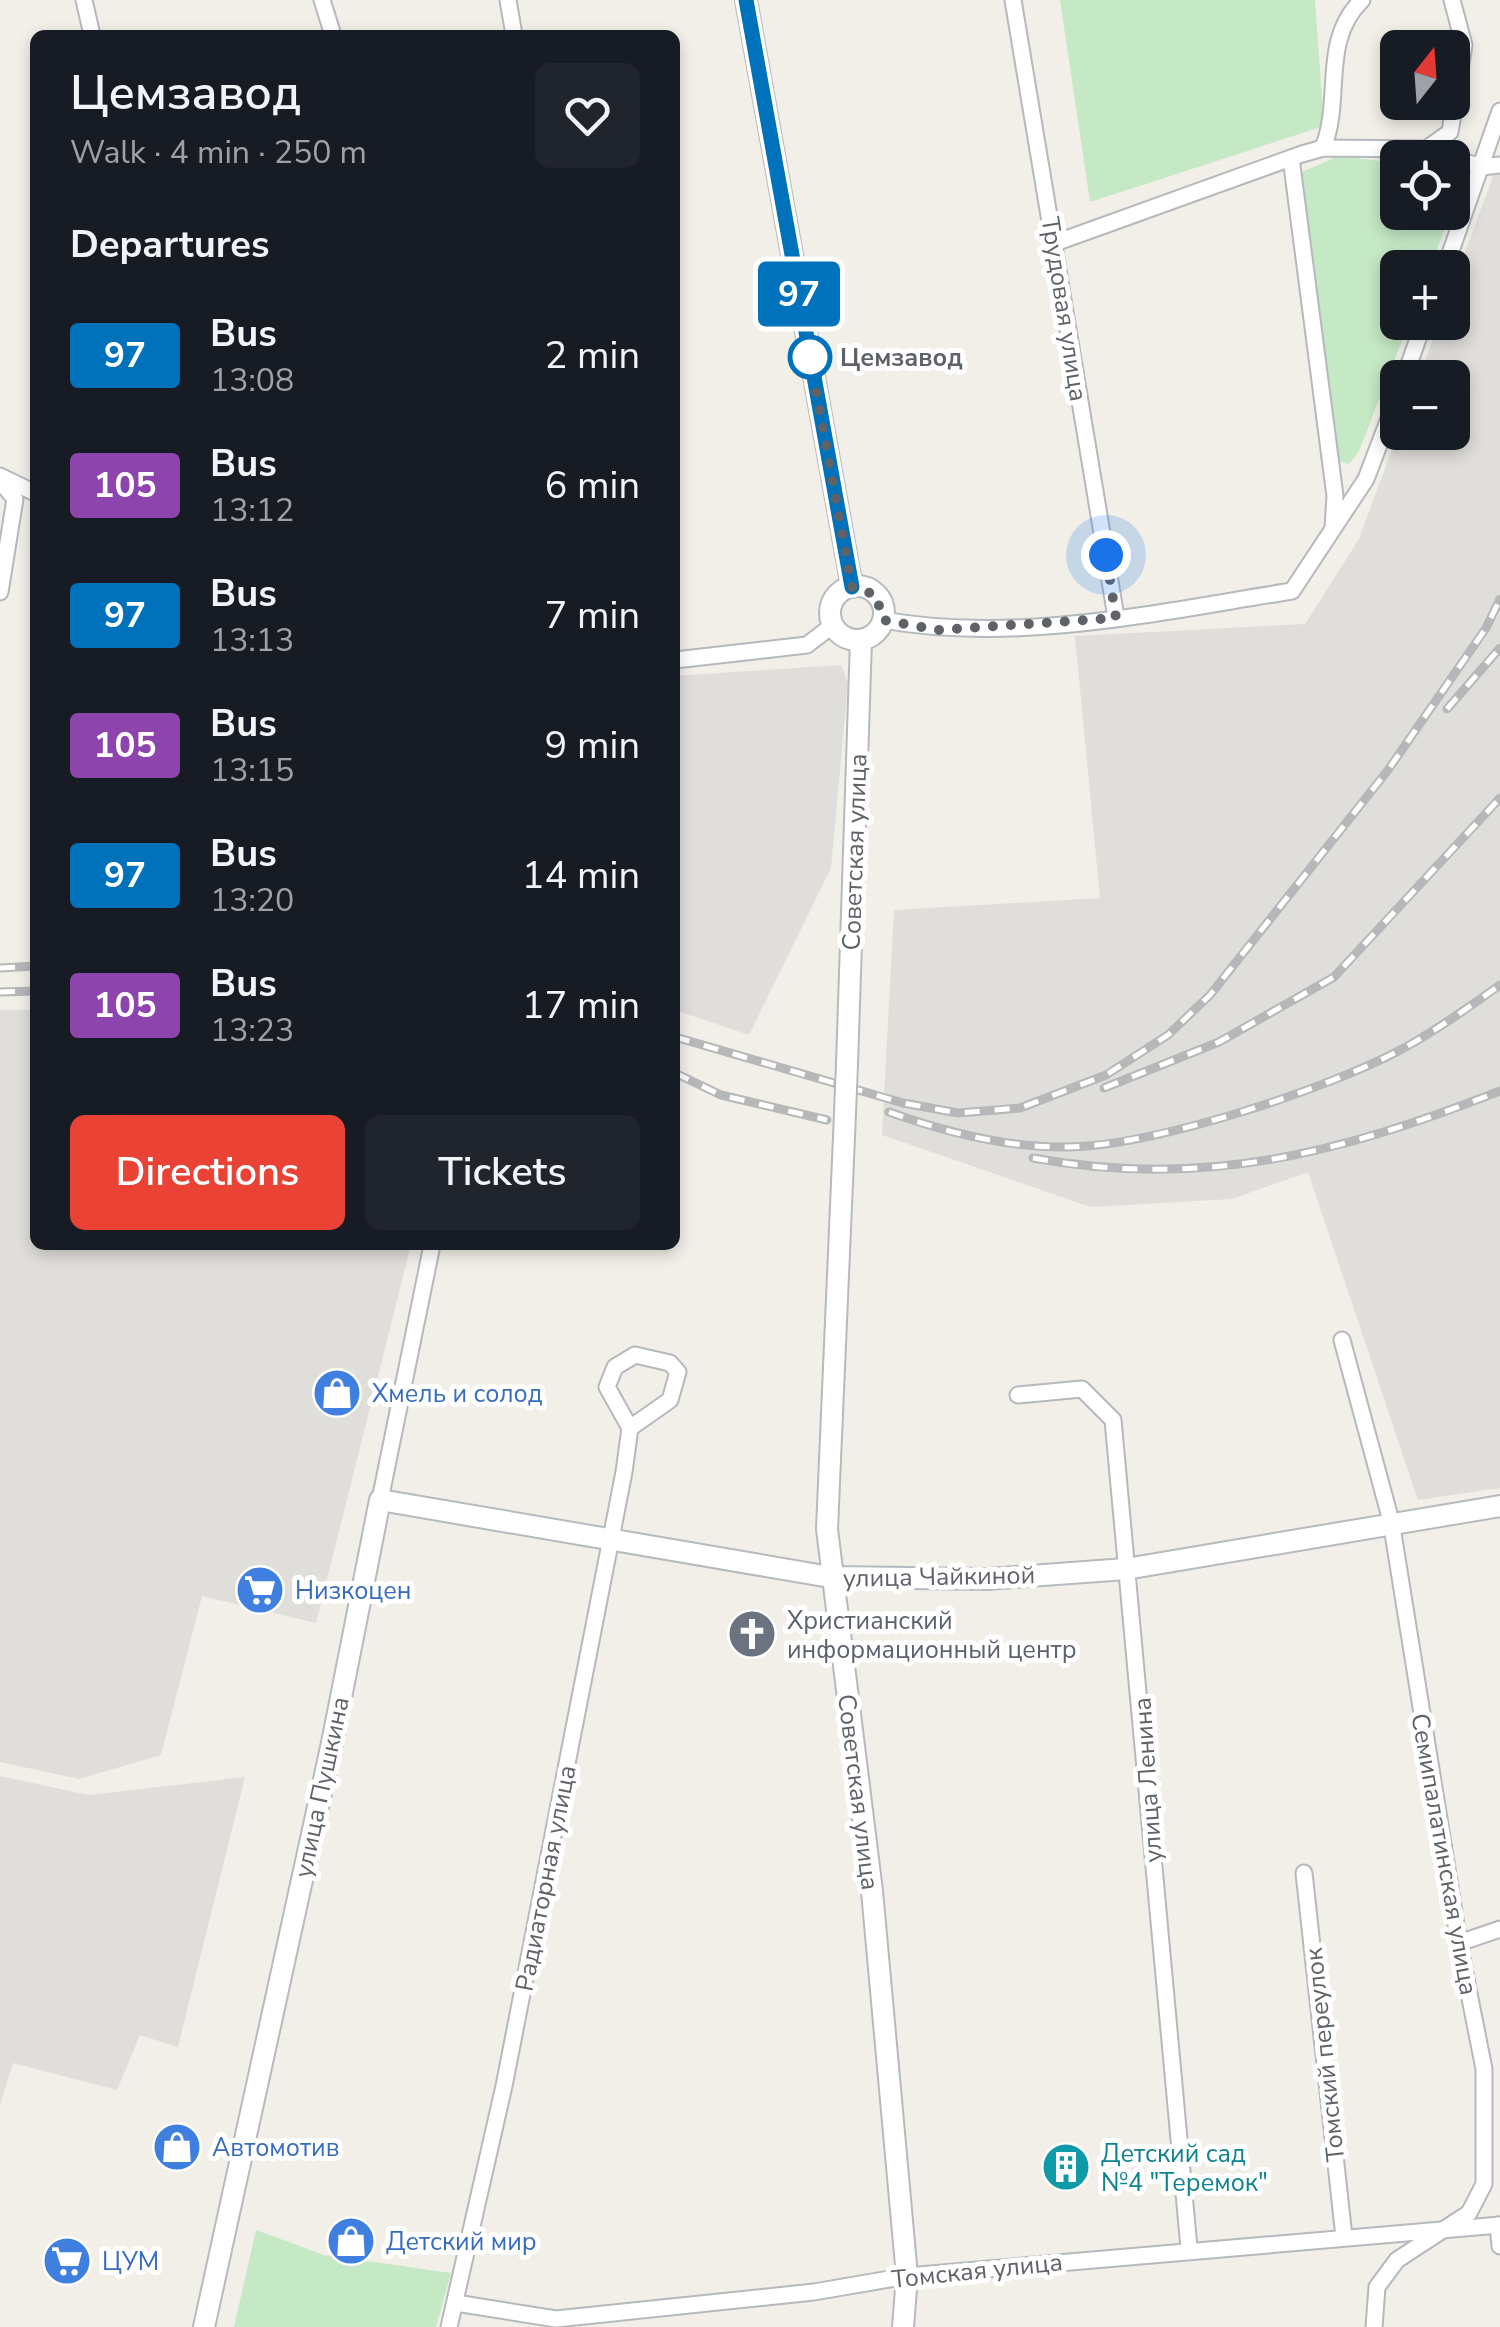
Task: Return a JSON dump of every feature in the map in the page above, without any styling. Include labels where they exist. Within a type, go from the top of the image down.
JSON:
[{"type":"main road","points":[[746,0],[852,587]]},
{"type":"main road","points":[[852,587],[876,595],[883,620],[875,633],[861,640],[844,637],[833,625],[833,602],[852,587]]},
{"type":"main road","name":"Советская улица","points":[[861,640],[827,1529],[872,1891],[907,2276],[903,2327]]},
{"type":"main road","name":"улица Чайкиной","points":[[380,1500],[830,1577],[987,1578],[1126,1569],[1391,1521],[1500,1506]]},
{"type":"main road","name":"улица Пушкина","points":[[204,2327],[332,1743],[380,1500]]},
{"type":"street","points":[[84,0],[91,30]]},
{"type":"street","points":[[322,0],[331,30]]},
{"type":"street","points":[[508,0],[513,30]]},
{"type":"street","name":"Трудовая улица","points":[[1013,0],[1116,618]]},
{"type":"street","points":[[1323,148],[1332,124],[1334,46],[1362,0]]},
{"type":"street","points":[[1439,140],[1450,132],[1464,46],[1452,0]]},
{"type":"street","points":[[1452,250],[1500,111]]},
{"type":"street","points":[[1055,243],[1323,148],[1380,149]]},
{"type":"street","points":[[1290,158],[1335,496],[1334,528]]},
{"type":"street","points":[[1470,163],[1500,165]]},
{"type":"street","points":[[883,620],[938,630],[1116,618],[1292,591],[1366,480],[1380,443]]},
{"type":"street","points":[[0,478],[30,492]]},
{"type":"street","points":[[0,478],[15,499],[0,592]]},
{"type":"street","points":[[680,659],[806,645],[833,625]]},
{"type":"street","name":"улица Пушкина","points":[[380,1500],[431,1250]]},
{"type":"street","name":"Семипалатинская улица","points":[[1342,1340],[1391,1521],[1459,1943],[1492,2068],[1484,2184],[1469,2213],[1397,2260],[1377,2287],[1374,2327]]},
{"type":"street","points":[[635,1355],[670,1363],[678,1372],[670,1400],[630,1428],[608,1387],[615,1367],[635,1355]]},
{"type":"street","name":"улица Ленина","points":[[1018,1395],[1082,1389],[1113,1420],[1189,2248]]},
{"type":"street","name":"Радиаторная улица","points":[[449,2327],[504,2086],[612,1540],[630,1428]]},
{"type":"street","name":"Томский переулок","points":[[1304,1873],[1344,2237]]},
{"type":"street","points":[[1459,1943],[1500,1929]]},
{"type":"street","points":[[1499,2225],[1500,2246]]},
{"type":"street","name":"Томская улица","points":[[456,2303],[556,2319],[814,2292],[907,2276],[1189,2248],[1499,2225]]},
{"type":"shaded area","points":[[1500,157],[1500,1488],[1418,1500],[1308,1172],[1232,1199],[1091,1207],[882,1135],[894,910],[1100,898],[1075,636],[1305,624],[1359,539],[1392,450],[1470,450],[1470,360],[1425,360],[1433,340],[1470,340],[1470,250],[1466,250]]},
{"type":"shaded area","points":[[841,665],[848,683],[831,868],[749,1035],[680,1012],[680,676]]},
{"type":"shaded area","points":[[0,1010],[30,1010],[30,1250],[410,1250],[316,1623],[202,1596],[161,1755],[79,1779],[0,1762]]},
{"type":"shaded area","points":[[0,1776],[89,1795],[245,1777],[178,2047],[140,2035],[117,2090],[13,2063],[0,2105]]},
{"type":"green space","points":[[1060,0],[1315,0],[1324,126],[1090,202]]},
{"type":"green space","points":[[1339,156],[1380,161],[1380,230],[1444,230],[1437,250],[1380,250],[1380,340],[1402,340],[1395,360],[1380,360],[1380,397],[1359,451],[1349,464],[1335,460],[1331,445],[1302,172]]},
{"type":"green space","points":[[256,2230],[324,2255],[451,2273],[436,2327],[234,2327]]},
{"type":"railway","points":[[680,1038],[903,1103],[958,1113],[1020,1108],[1106,1075],[1168,1035],[1210,995],[1388,770],[1486,628],[1500,599]]},
{"type":"railway","points":[[1447,709],[1500,648]]},
{"type":"railway","points":[[1104,1088],[1219,1042],[1334,977],[1500,798]]},
{"type":"railway","points":[[0,968],[30,966]]},
{"type":"railway","points":[[889,1112],[954,1132],[1022,1145],[1068,1147],[1146,1137],[1287,1097],[1372,1064],[1429,1034],[1500,985]]},
{"type":"railway","points":[[0,992],[30,991]]},
{"type":"railway","points":[[680,1075],[721,1095],[827,1120]]},
{"type":"railway","points":[[1033,1158],[1096,1167],[1156,1169],[1214,1167],[1271,1159],[1384,1132],[1500,1091]]},
{"type":"bus line","name":"97","points":[[746,0],[852,587]]},
{"type":"place","name":"Цемзавод","points":[[810,357]]},
{"type":"place","name":"Хмель и солод","points":[[337,1393]]},
{"type":"place","name":"Низкоцен","points":[[260,1590]]},
{"type":"place","name":"Христианский информационный центр","points":[[752,1634]]},
{"type":"place","name":"Автомотив","points":[[177,2147]]},
{"type":"place","name":"Детский сад №4 \"Теремок\"","points":[[1066,2167]]},
{"type":"place","name":"Детский мир","points":[[351,2241]]},
{"type":"place","name":"ЦУМ","points":[[67,2261]]},
{"type":"route","points":[[810,357],[852,587],[876,595],[884,611],[883,620],[938,630],[1116,618],[1106,555]]}]
